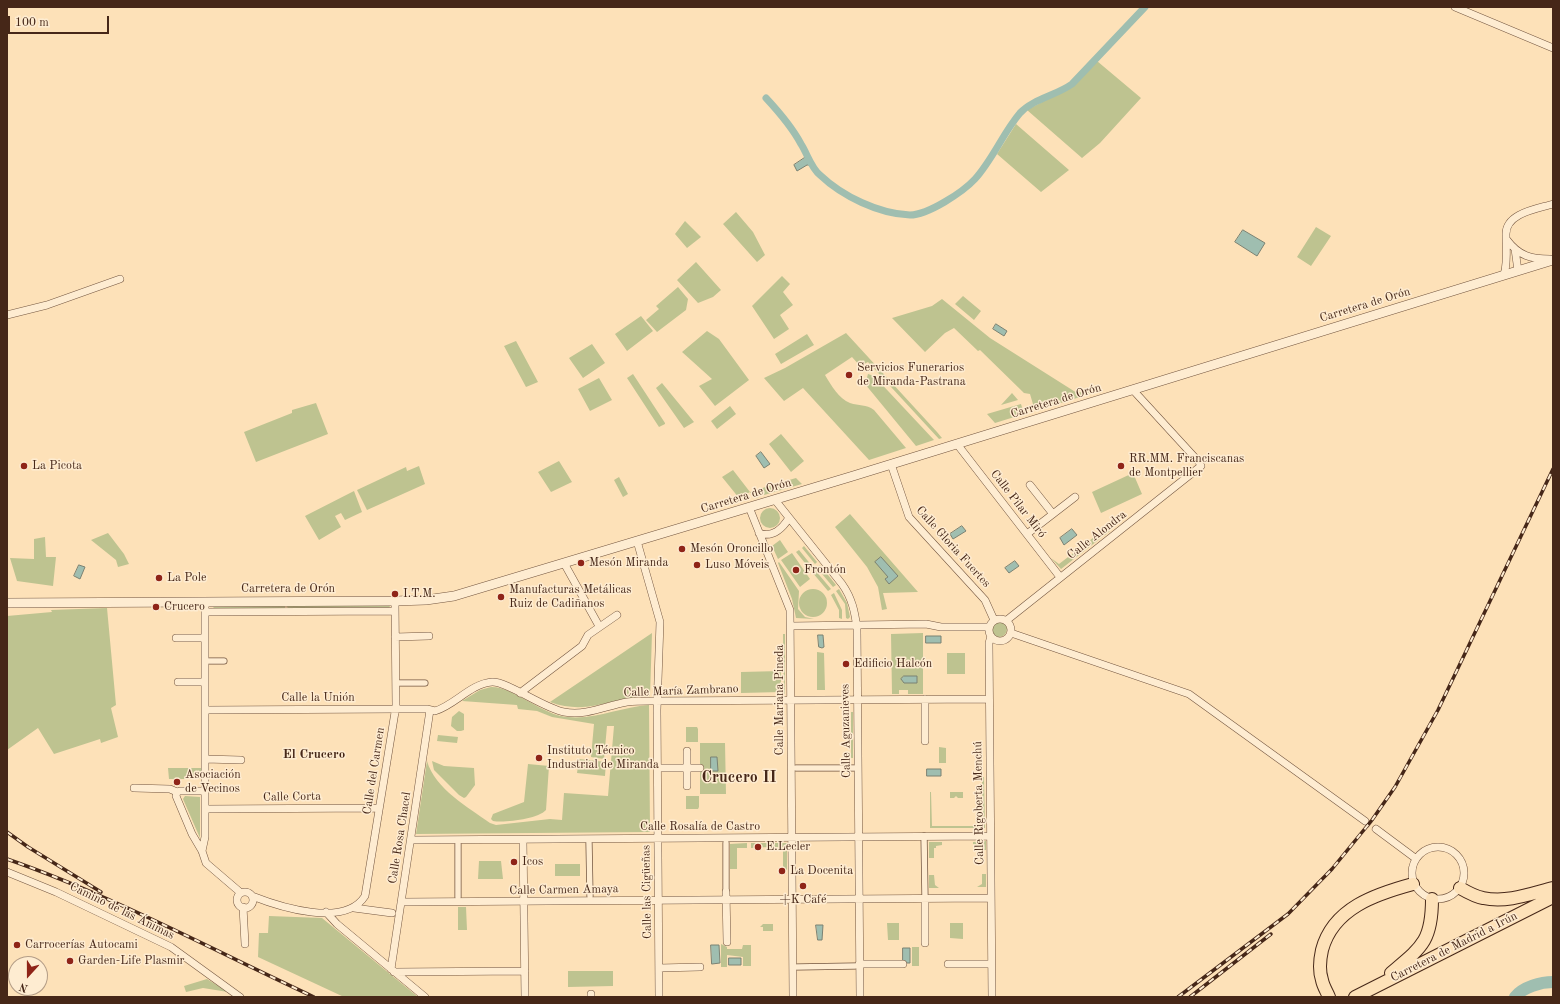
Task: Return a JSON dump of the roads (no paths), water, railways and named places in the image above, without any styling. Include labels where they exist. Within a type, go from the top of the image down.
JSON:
[{"type":"highway","points":[[1329,997],[1322,980],[1320,959],[1324,943],[1330,929],[1349,910],[1384,892],[1413,884]]},
{"type":"highway","points":[[1460,888],[1482,898],[1501,900],[1521,897],[1553,888]]},
{"type":"highway","name":"Carretera de Madrid a Irún","points":[[1355,997],[1553,897]]},
{"type":"highway","points":[[1374,987],[1415,954],[1424,943],[1432,922],[1432,899]]},
{"type":"street","points":[[1455,7],[1553,48]]},
{"type":"street","points":[[1504,275],[1508,259],[1507,229],[1515,218],[1526,212],[1553,204]]},
{"type":"street","points":[[1507,240],[1515,249],[1528,257],[1553,260]]},
{"type":"street","points":[[1515,249],[1518,259],[1518,271]]},
{"type":"street","points":[[1508,259],[1510,264],[1518,271]]},
{"type":"street","name":"Carretera de Orón","points":[[7,603],[395,601],[426,600],[454,596],[749,508],[1553,260]]},
{"type":"street","points":[[7,315],[47,305],[120,279]]},
{"type":"street","name":"Calle Alondra","points":[[1007,620],[1201,466],[1200,462],[1133,390]]},
{"type":"street","name":"Calle Pilar Miró","points":[[957,444],[1030,532],[1060,577]]},
{"type":"street","name":"Calle Gloria Fuertes","points":[[891,464],[909,517],[985,600],[994,620]]},
{"type":"street","name":"Calle Pilar Miró","points":[[1030,484],[1053,514]]},
{"type":"street","name":"Calle Pilar Miró","points":[[1030,532],[1075,497]]},
{"type":"street","name":"Calle Aguzanieves","points":[[775,500],[845,588],[853,604],[856,625],[859,898],[858,965],[860,997]]},
{"type":"street","name":"Calle Mariana Pineda","points":[[749,508],[788,602],[791,626],[793,997]]},
{"type":"street","points":[[759,533],[768,534],[778,531],[789,518]]},
{"type":"street","name":"Calle las Cigüeñas","points":[[637,541],[660,622],[657,701],[659,997]]},
{"type":"street","points":[[564,563],[599,626]]},
{"type":"street","name":"Calle del Carmen","points":[[356,906],[365,896],[395,709],[395,601]]},
{"type":"street","points":[[202,852],[205,837],[204,602]]},
{"type":"street","points":[[205,612],[395,611]]},
{"type":"street","points":[[520,693],[582,646],[588,635],[599,626],[618,615]]},
{"type":"street","points":[[1000,618],[1007,620],[1011,625],[1011,633],[1007,639],[1000,641],[990,640],[989,627],[994,620],[1000,618]]},
{"type":"street","points":[[791,626],[926,624],[941,626],[989,627]]},
{"type":"street","points":[[1011,633],[1189,694],[1365,821]]},
{"type":"street","points":[[395,637],[429,636]]},
{"type":"street","points":[[176,638],[205,638]]},
{"type":"street","name":"Calle Rigoberta Menchú","points":[[990,640],[989,699],[992,997]]},
{"type":"street","points":[[209,661],[224,661]]},
{"type":"street","points":[[178,682],[205,682]]},
{"type":"street","points":[[399,683],[425,683]]},
{"type":"street","name":"Calle María Zambrano","points":[[430,710],[435,711],[440,709],[481,684],[488,683],[500,683],[550,708],[572,713],[593,712],[627,702],[989,699]]},
{"type":"street","points":[[925,699],[925,741]]},
{"type":"street","name":"Calle la Unión","points":[[205,710],[430,710]]},
{"type":"street","name":"Calle Rosa Chacel","points":[[392,970],[430,710]]},
{"type":"street","points":[[687,751],[687,786]]},
{"type":"street","points":[[205,759],[241,760]]},
{"type":"street","points":[[657,768],[700,768]]},
{"type":"street","points":[[796,768],[854,768]]},
{"type":"street","points":[[134,788],[168,789],[176,792],[205,791]]},
{"type":"street","points":[[176,792],[176,796],[192,834],[209,867],[231,883],[241,893],[246,892],[252,896],[296,911],[345,911],[356,906],[392,913]]},
{"type":"street","name":"Calle Corta","points":[[205,809],[379,808]]},
{"type":"street","points":[[1376,829],[1415,858]]},
{"type":"street","points":[[924,836],[925,943]]},
{"type":"street","name":"Calle Rosalía de Castro","points":[[411,840],[990,836]]},
{"type":"street","points":[[523,840],[524,997]]},
{"type":"street","points":[[589,843],[590,896]]},
{"type":"street","points":[[726,843],[727,942]]},
{"type":"street","points":[[458,844],[458,897]]},
{"type":"street","points":[[1441,847],[1452,852],[1461,860],[1465,870],[1464,880],[1460,888],[1454,895],[1445,899],[1432,899],[1424,895],[1413,884],[1411,874],[1415,858],[1427,849],[1441,847]]},
{"type":"street","name":"Camino de las Ánimas","points":[[7,872],[56,892],[166,944],[240,997]]},
{"type":"street","points":[[241,893],[238,900],[239,904],[243,907],[245,944]]},
{"type":"street","name":"Calle Carmen Amaya","points":[[401,902],[658,900],[726,895],[793,898],[991,898]]},
{"type":"street","points":[[243,907],[250,906],[253,901],[252,896]]},
{"type":"street","points":[[326,912],[337,924],[425,997]]},
{"type":"street","points":[[797,967],[902,964]]},
{"type":"street","points":[[948,964],[991,964]]},
{"type":"street","points":[[659,968],[700,967]]},
{"type":"street","points":[[392,970],[525,971]]},
{"type":"waterway","points":[[766,98],[794,132],[814,168],[829,183],[850,197],[874,207],[898,214],[917,214],[945,202],[970,184],[987,163],[1008,129],[1020,113],[1032,104],[1072,84],[1145,7]]},
{"type":"waterway","points":[[1515,997],[1518,993],[1532,986],[1553,982]]},
{"type":"tunnel","points":[[1365,821],[1376,829]]},
{"type":"railway","points":[[1178,997],[1288,914],[1332,869],[1372,820],[1395,787],[1438,710],[1553,469]]},
{"type":"railway","points":[[7,832],[28,847],[101,892]]},
{"type":"railway","points":[[7,859],[85,890],[162,924],[314,997]]},
{"type":"railway","points":[[1190,997],[1271,934]]},
{"type":"place","name":"Servicios Funerarios de Miranda-Pastrana","points":[[849,375]]},
{"type":"place","name":"La Picota","points":[[24,466]]},
{"type":"place","name":"RR.MM. Franciscanas de Montpellier","points":[[1121,466]]},
{"type":"place","name":"Mesón Oroncillo","points":[[682,549]]},
{"type":"place","name":"Mesón Miranda","points":[[581,563]]},
{"type":"place","name":"Luso Móveis","points":[[697,565]]},
{"type":"place","name":"Frontón","points":[[796,570]]},
{"type":"place","name":"La Pole","points":[[159,578]]},
{"type":"place","name":"I.T.M.","points":[[395,594]]},
{"type":"place","name":"Manufacturas Metálicas Ruiz de Cadiñanos","points":[[501,597]]},
{"type":"place","name":"Crucero","points":[[156,607]]},
{"type":"place","name":"Edificio Halcón","points":[[846,664]]},
{"type":"place","name":"Instituto Técnico Industrial de Miranda","points":[[539,758]]},
{"type":"place","name":"Asociación de Vecinos","points":[[177,782]]},
{"type":"place","name":"E.Lecler","points":[[758,847]]},
{"type":"place","name":"Icos","points":[[514,862]]},
{"type":"place","name":"La Docenita","points":[[782,871]]},
{"type":"place","name":"+K Café","points":[[803,886]]},
{"type":"place","name":"Carrocerías Autocami","points":[[17,945]]},
{"type":"place","name":"Garden-Life Plasmir","points":[[70,961]]},
{"type":"district","name":"El Crucero","points":[[314,755]]},
{"type":"district","name":"Crucero II","points":[[739,778]]}]
